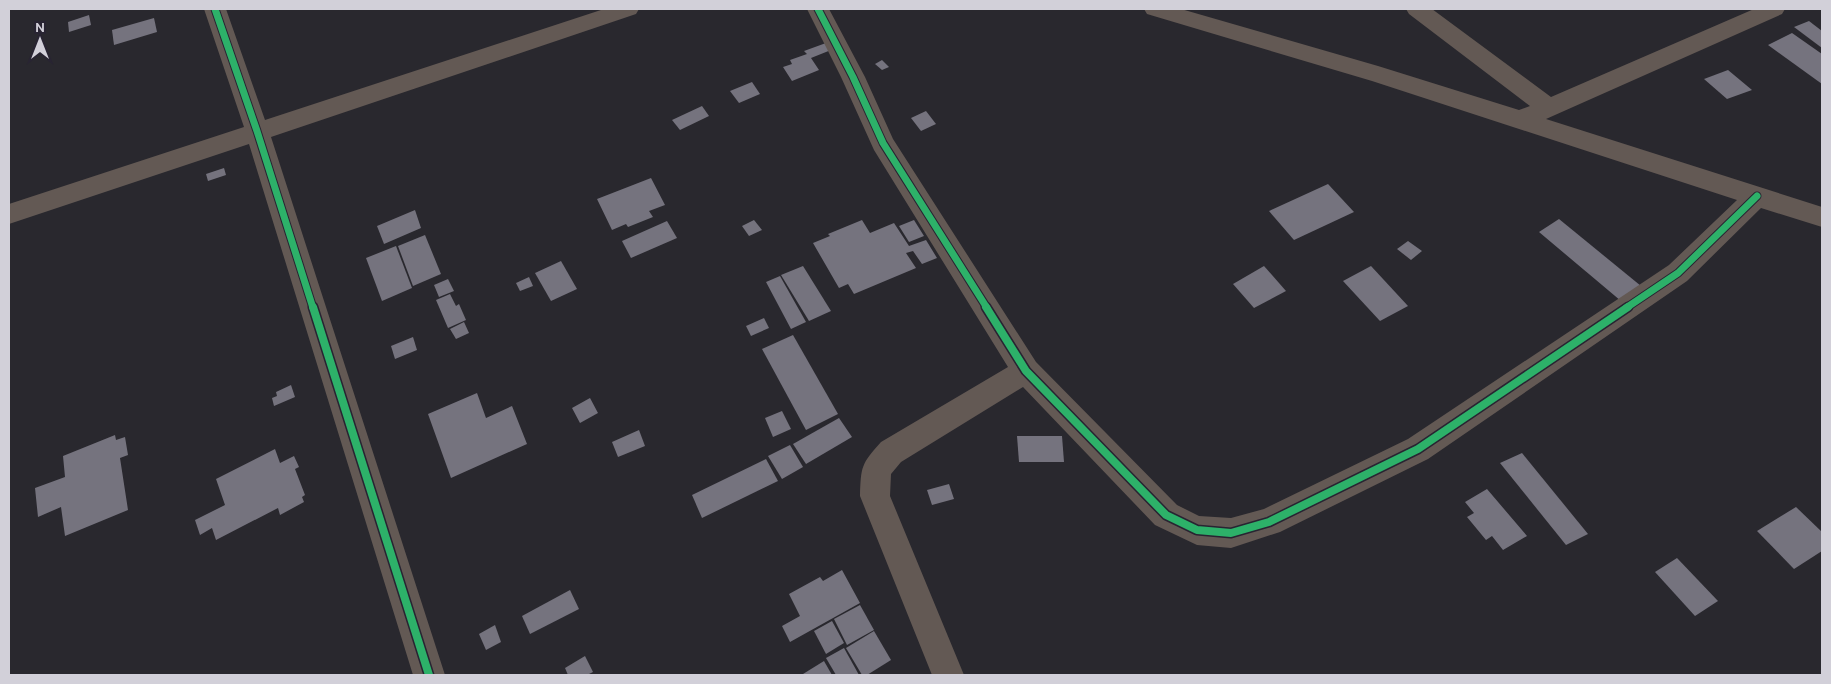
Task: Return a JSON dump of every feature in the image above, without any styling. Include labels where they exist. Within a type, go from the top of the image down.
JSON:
[{"type":"street","points":[[215,9],[257,131],[429,675]]},
{"type":"street","points":[[9,214],[628,9]]},
{"type":"street","points":[[818,9],[853,77],[883,143],[1026,371],[1166,516],[1197,530],[1231,532],[1269,522],[1418,448],[1678,273],[1757,196]]},
{"type":"street","points":[[1154,9],[1378,74],[1822,217]]},
{"type":"street","points":[[1417,9],[1548,107]]},
{"type":"street","points":[[1520,120],[1774,9]]},
{"type":"street","points":[[948,675],[876,496],[876,469],[891,452],[1026,371]]},
{"type":"building","points":[[89,15],[91,25],[69,32],[68,22]]},
{"type":"building","points":[[154,18],[157,32],[114,45],[112,30]]},
{"type":"building","points":[[1809,21],[1822,31],[1822,48],[1794,27]]},
{"type":"building","points":[[1792,33],[1822,54],[1822,84],[1768,45]]},
{"type":"building","points":[[826,43],[831,50],[811,58],[819,70],[792,81],[783,67],[792,64],[790,60],[807,54],[804,51]]},
{"type":"building","points":[[882,60],[889,67],[882,70],[875,64]]},
{"type":"building","points":[[1728,70],[1752,90],[1727,99],[1704,79]]},
{"type":"building","points":[[752,82],[760,94],[739,103],[730,91]]},
{"type":"building","points":[[702,106],[709,116],[680,130],[672,120]]},
{"type":"building","points":[[926,111],[936,124],[921,131],[911,118]]},
{"type":"building","points":[[224,168],[226,175],[208,181],[206,174]]},
{"type":"building","points":[[651,178],[665,205],[649,211],[653,217],[628,227],[626,224],[612,230],[597,199]]},
{"type":"building","points":[[1328,184],[1354,212],[1294,240],[1269,211]]},
{"type":"building","points":[[415,210],[421,228],[384,244],[377,226]]},
{"type":"building","points":[[1559,219],[1641,286],[1621,301],[1539,232]]},
{"type":"building","points":[[754,220],[762,230],[749,236],[742,226]]},
{"type":"building","points":[[862,220],[870,233],[894,223],[909,246],[926,240],[937,258],[922,264],[913,251],[906,253],[916,268],[854,294],[848,284],[839,288],[813,243],[830,236],[828,234]]},
{"type":"building","points":[[914,220],[924,236],[909,242],[899,226]]},
{"type":"building","points":[[667,221],[677,238],[631,258],[622,241]]},
{"type":"building","points":[[425,235],[441,274],[413,286],[398,246]]},
{"type":"building","points":[[1408,241],[1422,251],[1411,260],[1397,249]]},
{"type":"building","points":[[396,246],[412,288],[382,301],[366,258]]},
{"type":"building","points":[[561,261],[577,289],[551,301],[535,273]]},
{"type":"building","points":[[803,266],[831,311],[809,321],[781,275]]},
{"type":"building","points":[[1264,266],[1286,291],[1254,308],[1233,284]]},
{"type":"building","points":[[1371,266],[1408,306],[1380,321],[1343,281]]},
{"type":"building","points":[[780,276],[806,322],[791,329],[766,282]]},
{"type":"building","points":[[529,277],[533,286],[520,291],[516,283]]},
{"type":"building","points":[[448,279],[454,291],[439,297],[434,285]]},
{"type":"building","points":[[450,294],[456,306],[459,304],[466,320],[448,328],[436,300]]},
{"type":"building","points":[[764,318],[769,328],[751,336],[746,326]]},
{"type":"building","points":[[464,322],[469,333],[456,339],[450,329]]},
{"type":"building","points":[[793,335],[838,414],[806,430],[762,349]]},
{"type":"building","points":[[413,337],[417,350],[395,359],[391,346]]},
{"type":"building","points":[[291,385],[295,397],[274,406],[272,398],[277,396],[276,392]]},
{"type":"building","points":[[477,393],[486,418],[512,406],[527,444],[451,478],[428,414]]},
{"type":"building","points":[[590,398],[598,413],[580,423],[572,408]]},
{"type":"building","points":[[782,411],[791,429],[773,437],[765,418]]},
{"type":"building","points":[[839,418],[852,437],[806,464],[793,444]]},
{"type":"building","points":[[639,430],[645,446],[618,457],[612,442]]},
{"type":"building","points":[[115,435],[116,440],[125,437],[128,455],[120,458],[128,510],[65,536],[61,507],[38,517],[35,488],[65,477],[63,456]]},
{"type":"building","points":[[1017,436],[1062,436],[1064,462],[1019,462]]},
{"type":"building","points":[[790,445],[803,467],[782,479],[768,456]]},
{"type":"building","points":[[275,449],[280,463],[294,456],[299,467],[295,469],[305,495],[302,497],[304,502],[280,515],[278,508],[216,540],[212,528],[200,535],[195,520],[225,505],[216,479]]},
{"type":"building","points":[[1522,453],[1588,534],[1566,545],[1500,463]]},
{"type":"building","points":[[766,459],[778,481],[702,518],[692,495]]},
{"type":"building","points":[[949,484],[954,499],[932,505],[927,490]]},
{"type":"building","points":[[1487,489],[1527,536],[1503,550],[1492,536],[1486,540],[1467,517],[1474,513],[1465,502]]},
{"type":"building","points":[[1796,507],[1822,532],[1822,551],[1794,569],[1757,531]]},
{"type":"building","points":[[1677,558],[1718,601],[1695,616],[1655,572]]},
{"type":"building","points":[[842,570],[860,603],[790,642],[782,626],[800,616],[789,594],[820,577],[823,581]]},
{"type":"building","points":[[570,590],[579,609],[530,634],[522,616]]},
{"type":"building","points":[[860,605],[874,630],[847,645],[834,619]]},
{"type":"building","points":[[832,621],[844,643],[826,654],[814,631]]},
{"type":"building","points":[[495,625],[501,642],[486,650],[479,634]]},
{"type":"building","points":[[874,631],[891,660],[867,675],[862,675],[846,648]]},
{"type":"building","points":[[844,648],[859,675],[836,675],[826,658]]},
{"type":"building","points":[[585,656],[593,672],[587,675],[568,675],[565,668]]},
{"type":"building","points":[[824,661],[832,675],[803,674]]},
{"type":"cycle path","points":[[215,9],[257,131],[429,675]]},
{"type":"cycle path","points":[[818,9],[853,77],[883,143],[1026,371],[1166,515],[1197,530],[1231,533],[1269,522],[1418,449],[1678,273],[1757,196]]}]
